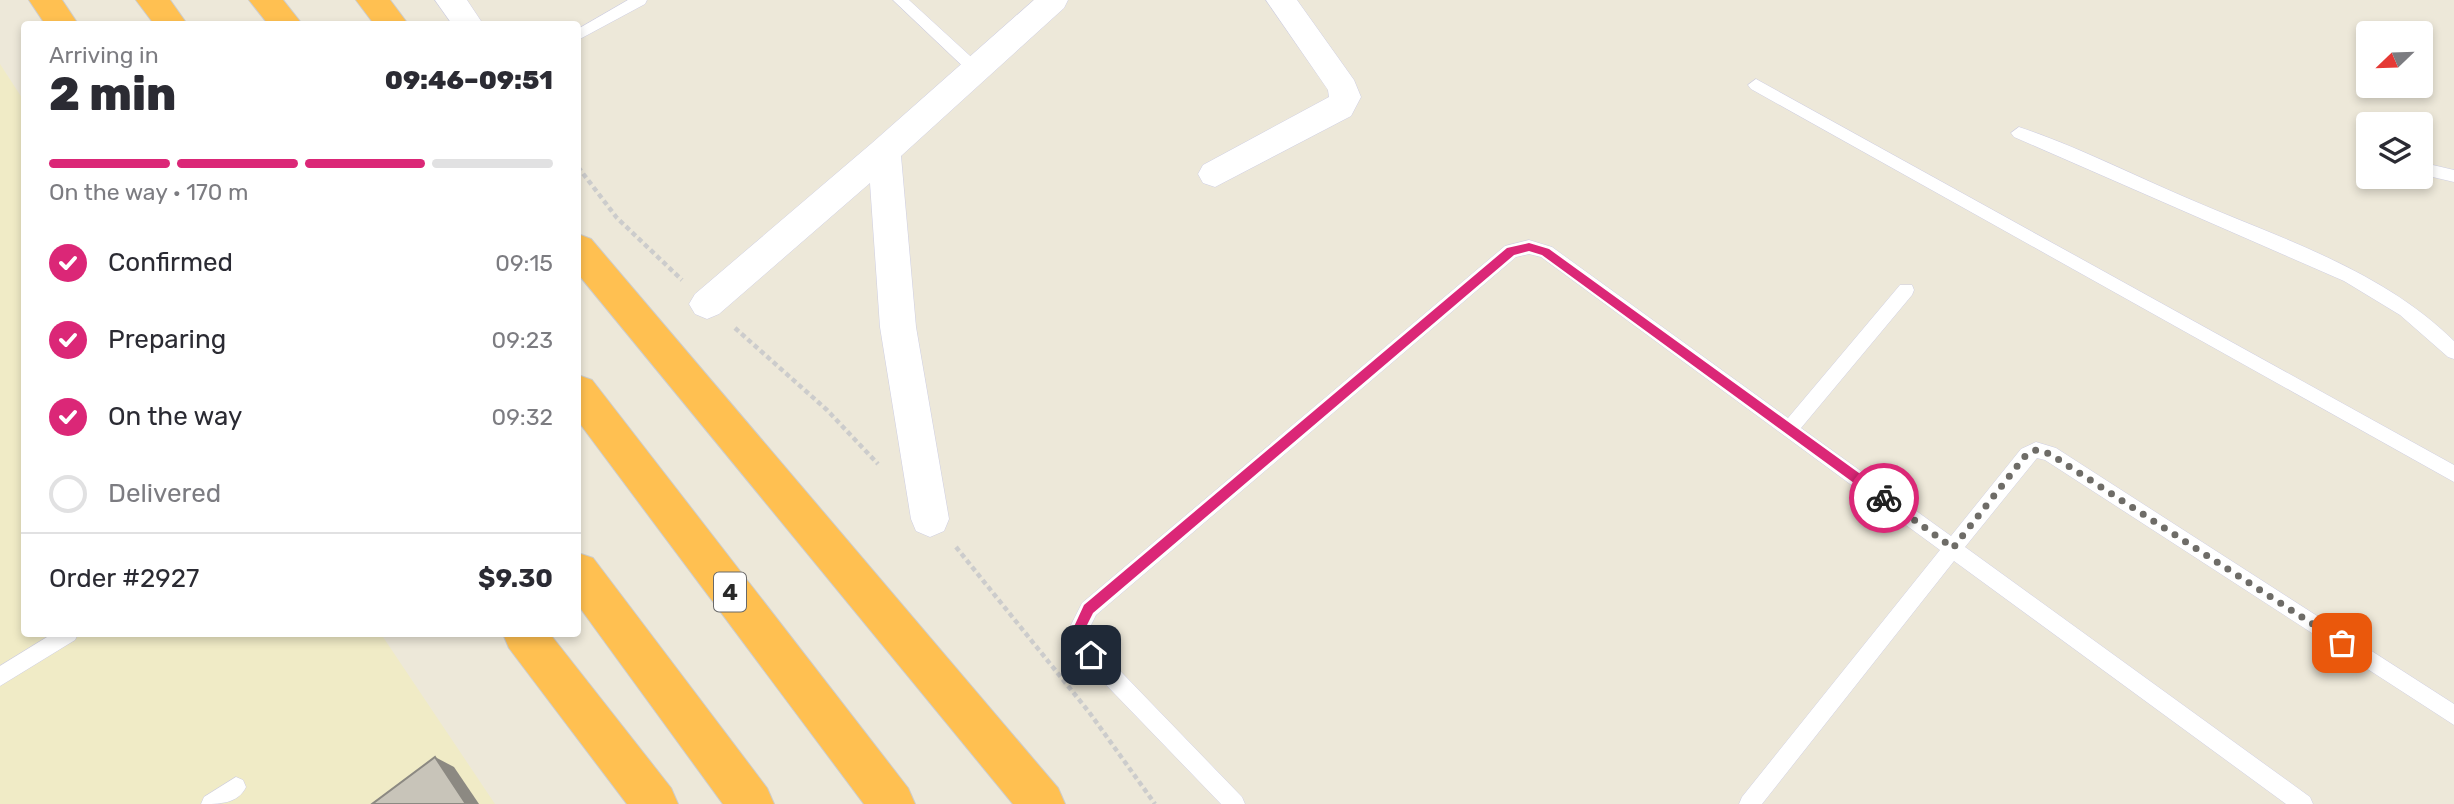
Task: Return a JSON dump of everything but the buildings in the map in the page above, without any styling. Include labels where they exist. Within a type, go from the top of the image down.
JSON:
[{"type":"highway","points":[[45,0],[60,21]]},
{"type":"highway","points":[[152,0],[169,21]]},
{"type":"highway","points":[[265,0],[283,21]]},
{"type":"highway","points":[[372,0],[390,21]]},
{"type":"highway","points":[[581,253],[1042,804]]},
{"type":"highway","name":"4","points":[[581,397],[887,798]]},
{"type":"highway","points":[[581,576],[751,804]]},
{"type":"highway","points":[[525,637],[655,804]]},
{"type":"street","points":[[450,0],[466,21]]},
{"type":"street","points":[[707,303],[884,152],[1053,0]]},
{"type":"street","points":[[1215,174],[1340,107],[1345,97],[1343,88],[1281,0]]},
{"type":"street","points":[[884,152],[898,327],[930,519]]},
{"type":"lane","points":[[581,33],[640,0]]},
{"type":"lane","points":[[900,0],[975,69]]},
{"type":"lane","points":[[1756,85],[2454,474]]},
{"type":"lane","points":[[2019,133],[2329,266],[2382,296],[2435,331],[2454,352]]},
{"type":"lane","points":[[2433,171],[2454,176]]},
{"type":"lane","points":[[1235,804],[1091,655],[1078,631],[1089,609],[1511,251],[1529,247],[1546,252],[2303,804]]},
{"type":"lane","points":[[1790,429],[1906,290]]},
{"type":"lane","points":[[1749,804],[2026,455],[2036,450],[2050,454],[2454,715]]},
{"type":"lane","points":[[0,677],[63,637]]},
{"type":"lane","points":[[211,804],[236,787]]},
{"type":"path","points":[[581,171],[617,218],[827,410],[883,470]]},
{"type":"path","points":[[930,519],[961,552],[1080,702],[1155,804]]},
{"type":"shaded area","points":[[0,64],[21,96],[21,637],[383,637],[495,804],[0,804]]},
{"type":"way so far","points":[[1884,498],[1953,548],[2026,455],[2036,450],[2050,454],[2342,643]]},
{"type":"route","points":[[1091,655],[1078,631],[1089,609],[1511,251],[1529,247],[1546,252],[1884,498]]}]
